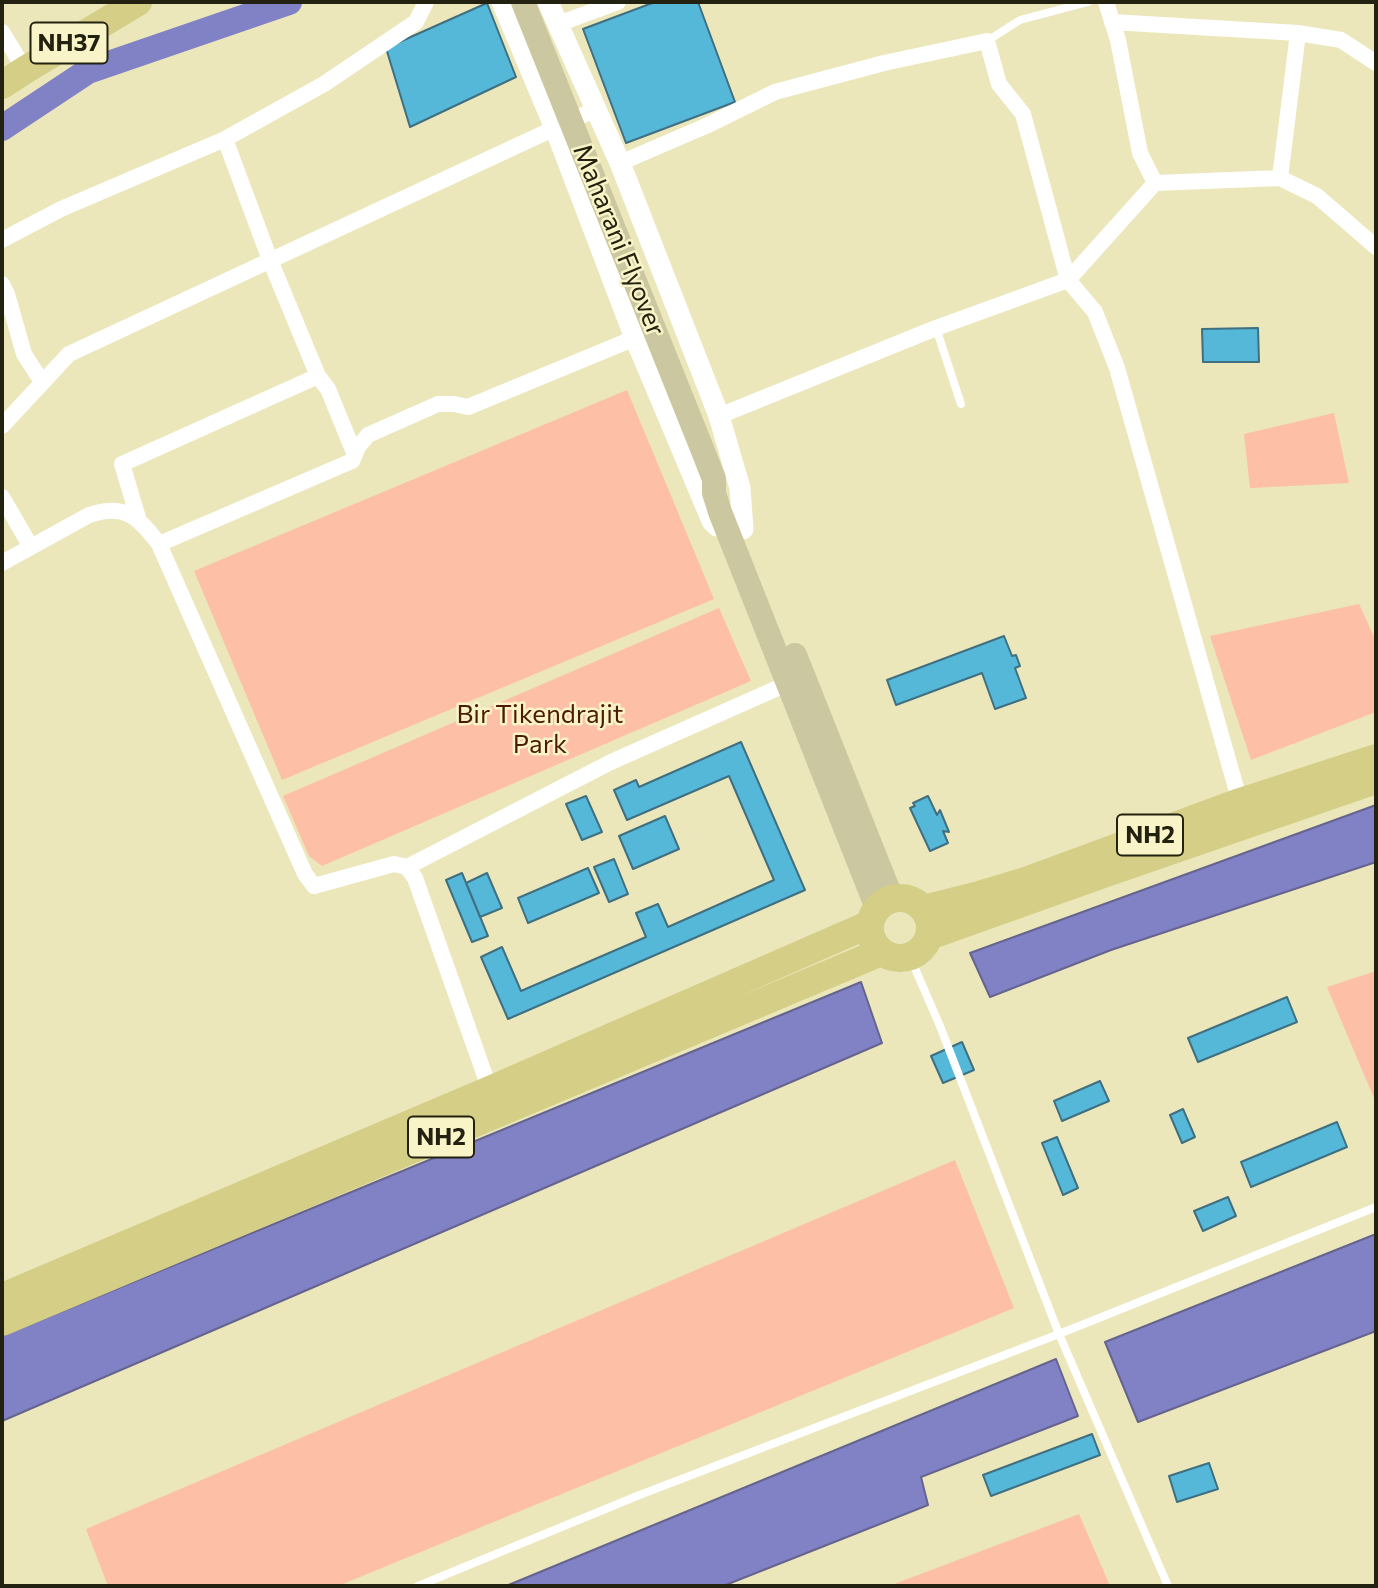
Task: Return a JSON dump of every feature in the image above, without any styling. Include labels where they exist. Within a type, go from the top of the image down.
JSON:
[{"type":"highway","name":"NH37","points":[[2,86],[14,65],[109,2]]},
{"type":"highway","name":"NH37","points":[[14,65],[138,2]]},
{"type":"highway","name":"NH2","points":[[923,909],[1026,881],[1240,802],[1376,758]]},
{"type":"highway","name":"NH2","points":[[2,1322],[881,952],[900,959],[920,947],[1106,873],[1376,780]]},
{"type":"highway","points":[[881,952],[870,935],[880,910],[909,899],[917,903],[928,917],[930,927],[920,947]]},
{"type":"highway","name":"NH2","points":[[2,1297],[490,1090],[880,910]]},
{"type":"main road","name":"Maharani Flyover","points":[[523,2],[737,534]]},
{"type":"main road","points":[[737,534],[789,684],[835,778]]},
{"type":"main road","points":[[737,534],[835,778],[880,910]]},
{"type":"street","points":[[2,240],[61,209],[225,139],[324,84],[416,22],[426,2]]},
{"type":"street","points":[[502,2],[555,128],[635,338],[712,521],[737,534],[740,488],[719,416],[620,163],[548,2]]},
{"type":"street","points":[[558,24],[618,2]]},
{"type":"street","points":[[1106,2],[1118,40],[1140,153],[1155,183]]},
{"type":"street","points":[[1112,22],[1298,33],[1340,40],[1376,63]]},
{"type":"street","points":[[2,32],[14,65]]},
{"type":"street","points":[[1280,178],[1298,33]]},
{"type":"street","points":[[620,163],[775,92],[884,63],[987,41],[999,83],[1023,114],[1068,280],[1095,312],[1118,368],[1240,802]]},
{"type":"street","points":[[2,426],[69,354],[596,109]]},
{"type":"street","points":[[225,139],[270,260],[318,376],[328,389],[355,455]]},
{"type":"street","points":[[719,416],[936,328],[1068,280],[1155,183],[1280,178],[1317,197],[1376,247]]},
{"type":"street","points":[[2,284],[24,354],[42,382]]},
{"type":"street","points":[[159,544],[352,461],[358,447],[368,435],[438,404],[468,407],[635,338]]},
{"type":"street","points":[[139,521],[122,464],[318,376]]},
{"type":"street","points":[[2,497],[30,547]]},
{"type":"street","points":[[2,562],[89,515],[104,510],[126,512],[145,526],[159,544],[305,874],[314,886],[394,864],[407,867],[611,762],[789,684]]},
{"type":"street","points":[[407,867],[415,878],[490,1090]]},
{"type":"lane","points":[[987,41],[1020,20],[1088,2]]},
{"type":"lane","points":[[936,328],[961,404]]},
{"type":"lane","points":[[920,947],[945,1039],[1059,1334],[1168,1586]]},
{"type":"lane","points":[[418,1586],[637,1496],[1059,1334],[1376,1207]]},
{"type":"green space","points":[[627,390],[714,599],[282,780],[194,571]]},
{"type":"green space","points":[[1334,413],[1349,483],[1250,488],[1244,434]]},
{"type":"green space","points":[[1359,604],[1376,641],[1376,712],[1251,760],[1210,636]]},
{"type":"green space","name":"Bir Tikendrajit Park","points":[[719,608],[751,681],[322,866],[309,856],[283,796]]},
{"type":"green space","points":[[1376,971],[1376,1103],[1327,987]]},
{"type":"green space","points":[[955,1160],[1014,1308],[338,1586],[108,1586],[86,1529]]},
{"type":"green space","points":[[1079,1514],[1110,1586],[889,1586]]},
{"type":"water","points":[[1376,805],[1376,862],[1111,950],[990,997],[970,953]]},
{"type":"water","points":[[861,982],[882,1043],[2,1421],[2,1336]]},
{"type":"water","points":[[1376,1234],[1376,1331],[1138,1422],[1105,1342]]},
{"type":"water","points":[[1056,1359],[1078,1416],[921,1477],[928,1505],[723,1586],[506,1586]]},
{"type":"building","points":[[655,2],[698,2],[735,102],[626,143],[583,29]]},
{"type":"building","points":[[487,3],[516,77],[410,127],[386,48]]},
{"type":"building","points":[[1258,328],[1259,362],[1203,362],[1202,329]]},
{"type":"building","points":[[1004,636],[1012,656],[1016,655],[1020,666],[1015,668],[1026,698],[995,709],[982,673],[896,705],[887,680]]},
{"type":"building","points":[[741,742],[805,890],[508,1019],[481,957],[502,947],[521,991],[646,937],[636,913],[658,904],[668,927],[774,880],[729,776],[627,820],[614,790],[636,780],[639,787]]},
{"type":"building","points":[[586,796],[602,832],[582,840],[566,804]]},
{"type":"building","points":[[928,796],[937,815],[940,810],[949,832],[943,831],[948,843],[930,851],[910,808],[915,806],[913,803]]},
{"type":"building","points":[[665,816],[679,849],[633,869],[619,836]]},
{"type":"building","points":[[614,859],[628,894],[609,902],[594,867]]},
{"type":"building","points":[[588,868],[599,893],[528,923],[518,898]]},
{"type":"building","points":[[462,873],[488,936],[472,942],[446,880]]},
{"type":"building","points":[[487,873],[502,908],[480,917],[466,883]]},
{"type":"building","points":[[1287,997],[1297,1022],[1198,1062],[1188,1038]]},
{"type":"building","points":[[962,1042],[974,1070],[943,1083],[931,1056]]},
{"type":"building","points":[[1100,1081],[1109,1101],[1062,1121],[1054,1101]]},
{"type":"building","points":[[1183,1109],[1195,1137],[1182,1143],[1170,1115]]},
{"type":"building","points":[[1337,1122],[1347,1147],[1251,1187],[1241,1162]]},
{"type":"building","points":[[1057,1137],[1078,1188],[1063,1195],[1042,1143]]},
{"type":"building","points":[[1228,1197],[1236,1216],[1203,1231],[1194,1211]]},
{"type":"building","points":[[1092,1434],[1100,1455],[991,1496],[983,1475]]},
{"type":"building","points":[[1209,1463],[1218,1489],[1177,1502],[1169,1476]]},
{"type":"waterway","points":[[2,128],[88,71],[289,2]]}]
